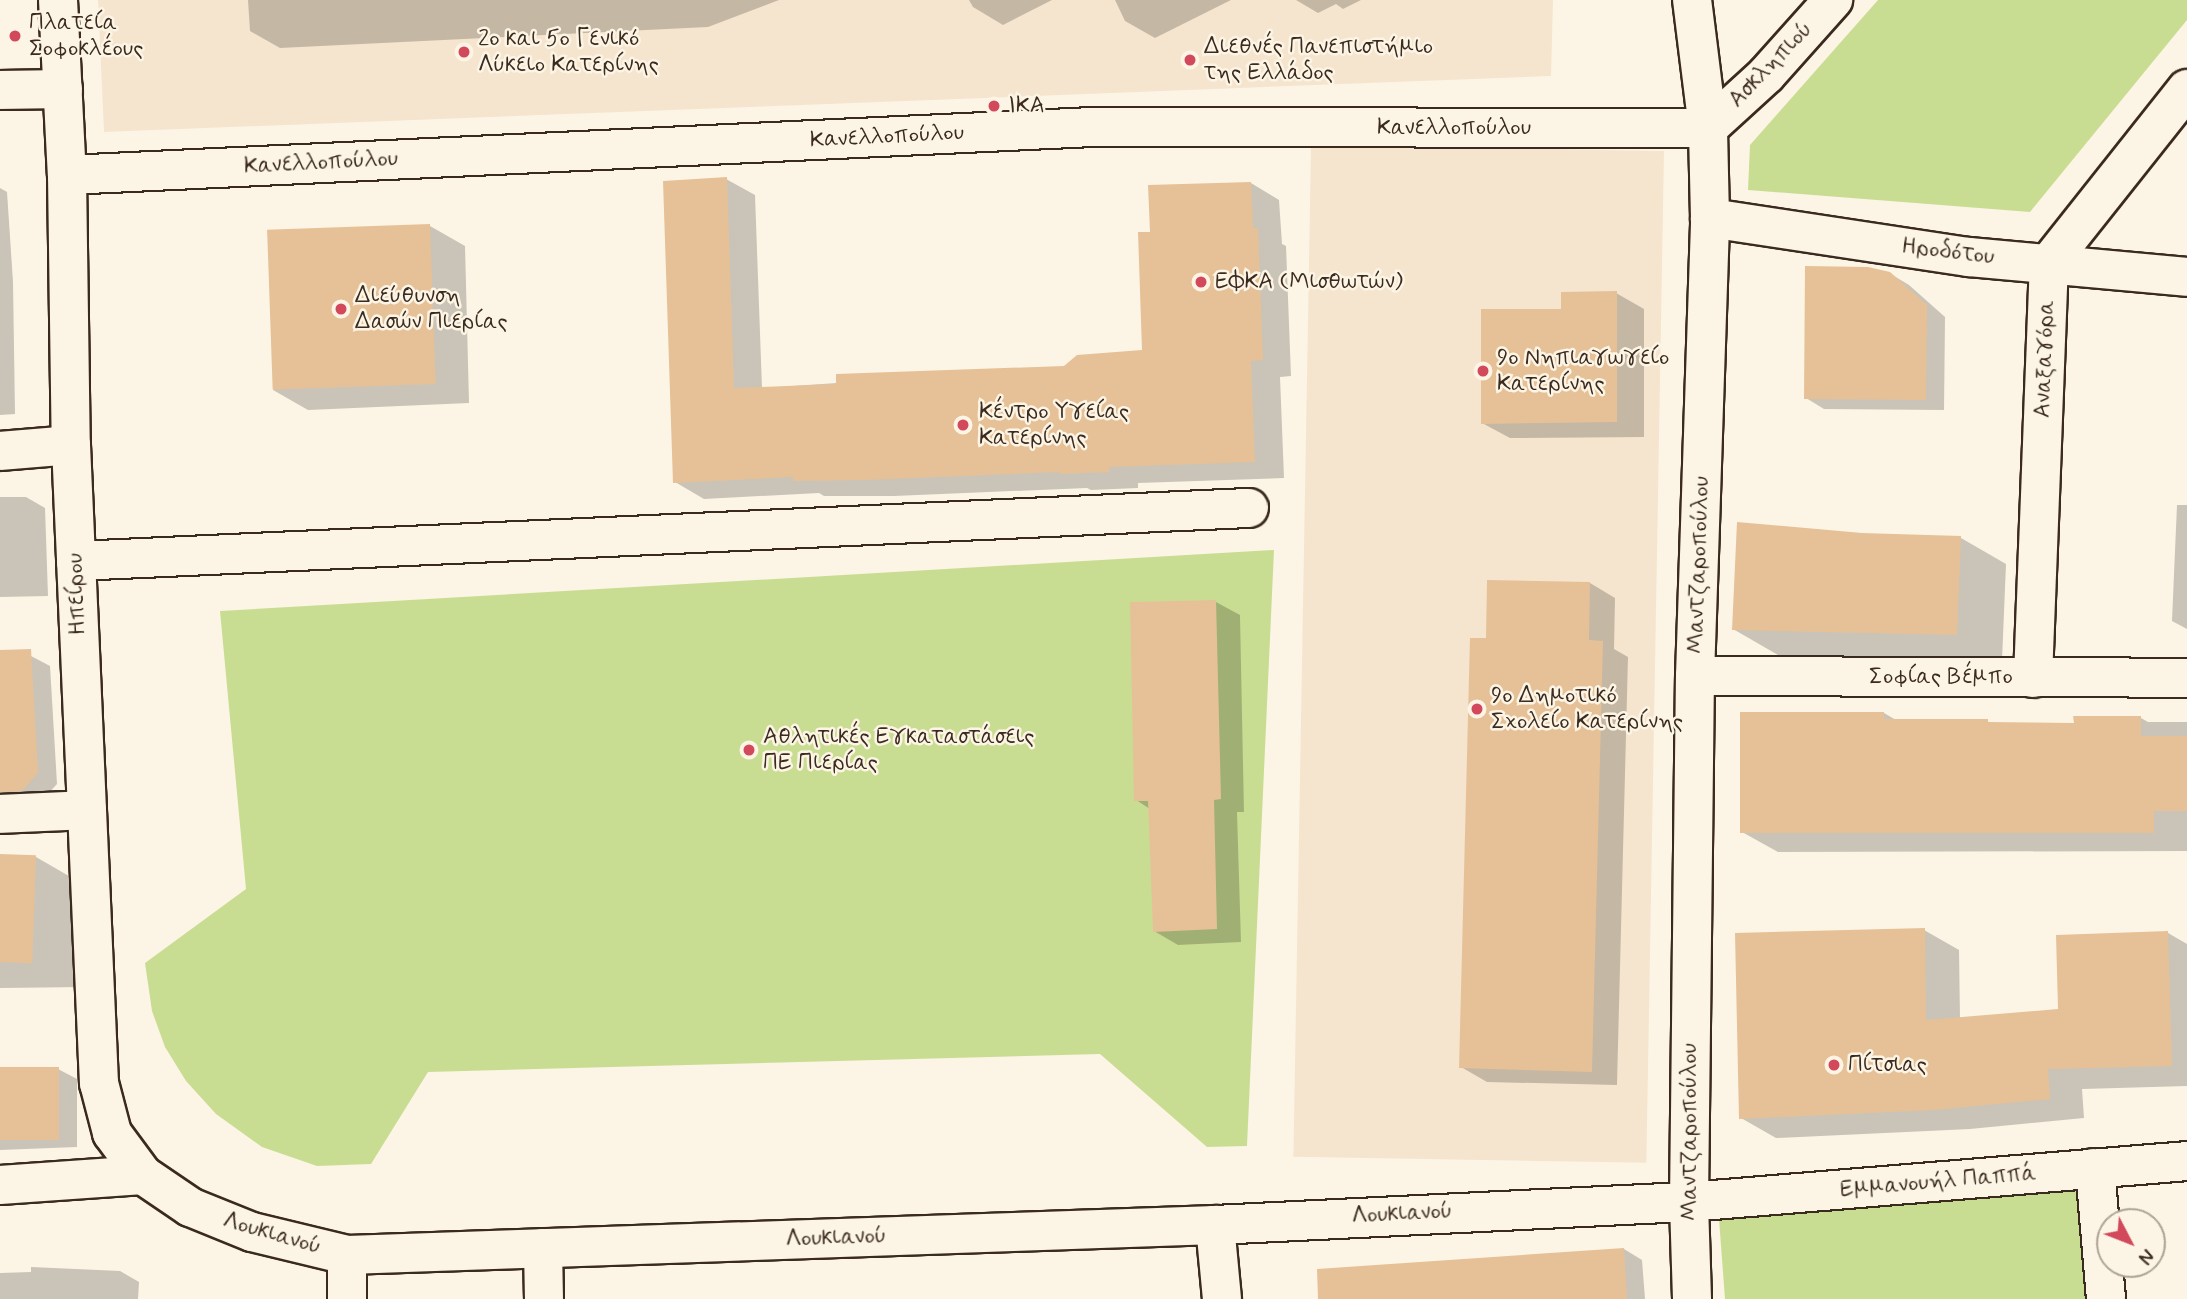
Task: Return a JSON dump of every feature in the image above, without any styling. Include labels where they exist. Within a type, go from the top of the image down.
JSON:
[{"type":"street","name":"Ηπείρου","points":[[58,0],[67,175],[71,445],[99,1083],[112,1133],[143,1175]]},
{"type":"street","name":"Μαντζαροπούλου","points":[[1692,0],[1708,128],[1710,218],[1695,676],[1689,1202],[1692,1299]]},
{"type":"street","name":"Ασκληπιού","points":[[1708,128],[1766,75],[1833,0]]},
{"type":"street","points":[[0,90],[63,89]]},
{"type":"street","points":[[2049,263],[2187,89]]},
{"type":"street","name":"Κανελλοπούλου","points":[[67,175],[1094,127],[1708,128]]},
{"type":"street","name":"Ηροδότου","points":[[1710,218],[1969,257],[2187,277]]},
{"type":"street","name":"Αναξαγόρα","points":[[2033,677],[2049,263]]},
{"type":"street","points":[[0,451],[71,445]]},
{"type":"street","points":[[76,561],[1249,508]]},
{"type":"street","name":"Σοφίας Βέμπο","points":[[1695,676],[2187,678]]},
{"type":"street","points":[[0,814],[86,810]]},
{"type":"street","name":"Εμμανουήλ Παππά","points":[[1689,1202],[2187,1161]]},
{"type":"street","points":[[2095,1168],[2106,1299]]},
{"type":"street","points":[[0,1185],[143,1175]]},
{"type":"street","name":"Λουκιανού","points":[[143,1175],[190,1207],[252,1233],[347,1255],[1215,1225],[1689,1202]]},
{"type":"street","points":[[1215,1225],[1222,1299]]},
{"type":"street","points":[[543,1248],[544,1299]]},
{"type":"street","points":[[347,1255],[347,1299]]},
{"type":"shaded area","points":[[98,0],[1553,0],[1551,76],[104,132]]},
{"type":"shaded area","name":"9ο Δημοτικό Σχολείο Κατερίνης","points":[[1311,145],[1664,151],[1646,1163],[1293,1157]]},
{"type":"green space","points":[[1878,0],[2187,0],[2187,20],[2030,212],[1748,190],[1750,145]]},
{"type":"green space","name":"Αθλητικές Εγκαταστάσεις ΠΕ Πιερίας","points":[[1274,550],[1247,1146],[1207,1147],[1100,1054],[428,1072],[371,1164],[317,1166],[262,1147],[216,1114],[186,1081],[165,1047],[152,1011],[145,963],[246,889],[220,611]]},
{"type":"green space","points":[[2078,1191],[2086,1299],[1725,1299],[1719,1219]]},
{"type":"building","points":[[727,177],[734,388],[836,384],[836,374],[1064,366],[1077,355],[1142,350],[1138,232],[1150,232],[1148,185],[1251,182],[1253,228],[1258,228],[1263,360],[1251,361],[1255,462],[1109,467],[1110,472],[1060,474],[794,481],[793,477],[673,483],[663,181]]},
{"type":"building","name":"Διεύθυνση Δασών Πιερίας","points":[[430,224],[436,384],[273,390],[267,230]]},
{"type":"building","points":[[1805,266],[1868,267],[1890,272],[1927,305],[1926,400],[1804,399]]},
{"type":"building","points":[[1617,291],[1617,422],[1481,424],[1481,309],[1561,309],[1561,292]]},
{"type":"building","points":[[1737,522],[1862,533],[1961,536],[1957,635],[1732,630]]},
{"type":"building","points":[[1487,580],[1590,582],[1589,640],[1603,641],[1592,1072],[1459,1068],[1470,638],[1486,638]]},
{"type":"building","points":[[1216,600],[1221,799],[1214,800],[1217,929],[1153,932],[1148,801],[1134,801],[1130,602]]},
{"type":"building","points":[[31,649],[38,773],[22,791],[0,792],[0,650]]},
{"type":"building","points":[[1740,712],[1884,712],[1884,719],[1988,719],[1988,722],[2074,723],[2073,716],[2141,716],[2141,736],[2187,736],[2187,811],[2154,811],[2154,833],[1740,833]]},
{"type":"building","points":[[0,854],[36,855],[32,963],[0,962]]},
{"type":"building","points":[[1925,928],[1926,1020],[2058,1009],[2056,935],[2168,931],[2172,1066],[2048,1069],[2050,1099],[1934,1110],[1739,1119],[1735,933]]},
{"type":"building","points":[[0,1067],[59,1067],[59,1140],[0,1140]]},
{"type":"building","points":[[1624,1248],[1627,1299],[1318,1299],[1317,1269]]},
{"type":"place","name":"Πλατεία Σοφοκλέους","points":[[15,36]]},
{"type":"place","name":"2ο και 5ο Γενικό Λύκειο Κατερίνης","points":[[464,52]]},
{"type":"place","name":"Διεθνές Πανεπιστήμιο της Ελλάδος","points":[[1190,60]]},
{"type":"place","name":"ΙΚΑ","points":[[994,106]]},
{"type":"place","name":"ΕΦΚΑ (Mισθωτών)","points":[[1201,282]]},
{"type":"place","name":"Διεύθυνση Δασών Πιερίας","points":[[341,309]]},
{"type":"place","name":"9ο Νηπιαγωγείο Κατερίνης","points":[[1483,371]]},
{"type":"place","name":"Κέντρο Υγείας Κατερίνης","points":[[963,425]]},
{"type":"place","name":"9ο Δημοτικό Σχολείο Κατερίνης","points":[[1477,709]]},
{"type":"place","name":"Αθλητικές Εγκαταστάσεις ΠΕ Πιερίας","points":[[749,750]]},
{"type":"place","name":"Πίτσιας","points":[[1834,1065]]}]
